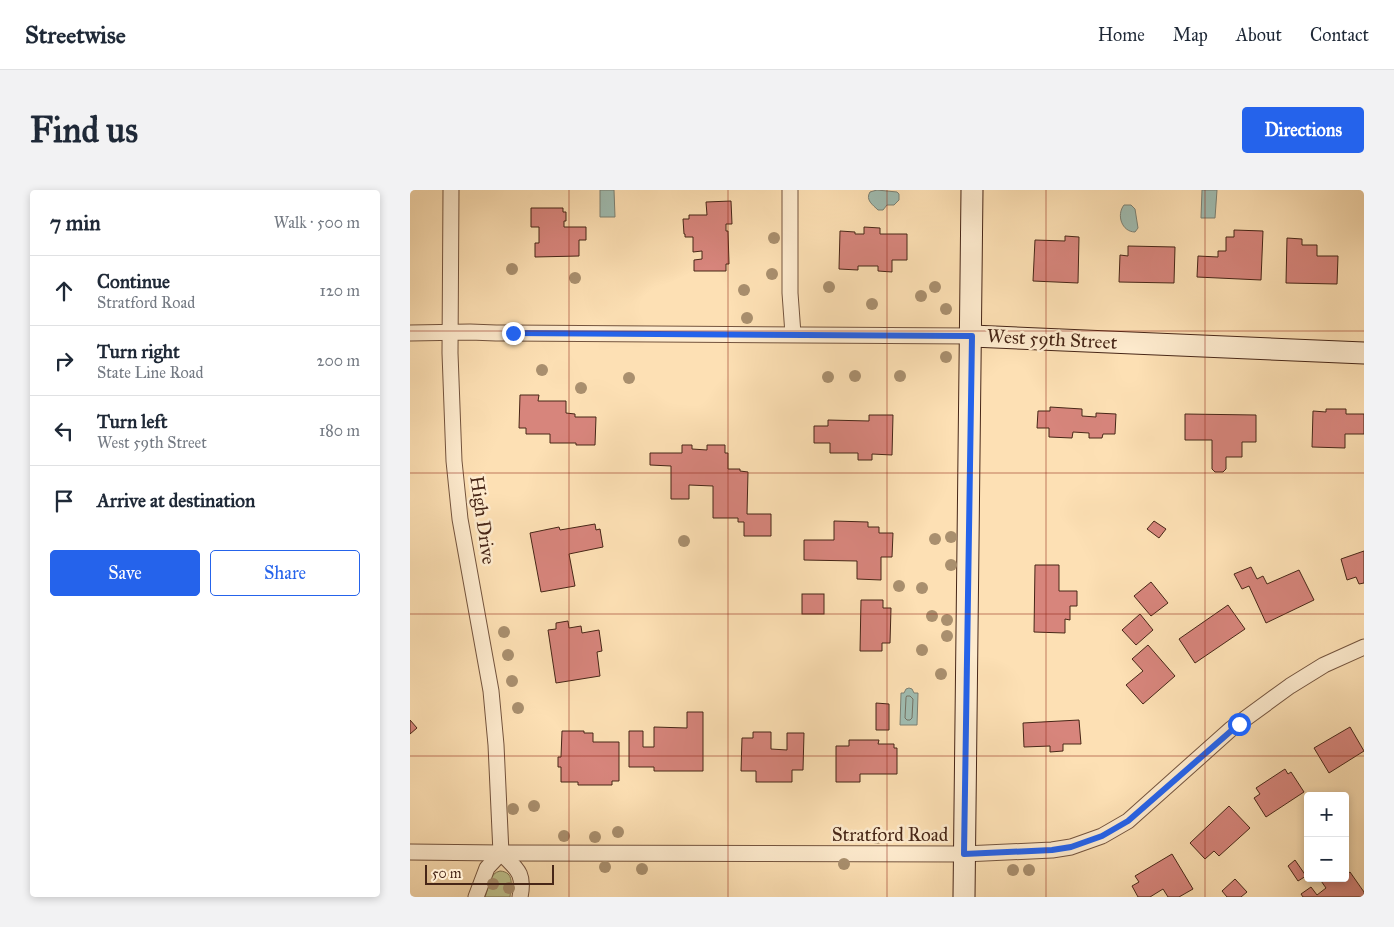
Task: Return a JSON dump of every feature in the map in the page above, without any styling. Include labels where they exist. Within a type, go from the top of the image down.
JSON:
[{"type":"main road","points":[[964,897],[972,336],[972,190]]},
{"type":"main road","name":"West 59th Street","points":[[972,336],[1364,353]]},
{"type":"street","name":"High Drive","points":[[451,190],[450,332],[454,461],[460,519],[491,691],[496,745],[501,853]]},
{"type":"street","points":[[790,190],[790,293],[793,334]]},
{"type":"street","name":"West 59th Street","points":[[410,333],[972,336]]},
{"type":"street","name":"Stratford Road","points":[[410,852],[964,854],[1052,850],[1071,847],[1102,836],[1128,821],[1231,729],[1290,686],[1324,665],[1364,647]]},
{"type":"street","points":[[476,897],[486,868],[501,853],[519,870],[521,879],[520,897]]},
{"type":"green space","points":[[500,871],[505,872],[510,877],[510,897],[485,897],[491,877]]},
{"type":"water","points":[[600,190],[614,190],[615,217],[600,217]]},
{"type":"water","points":[[877,190],[897,192],[899,200],[894,205],[887,205],[883,210],[878,210],[868,197],[870,192]]},
{"type":"water","points":[[1202,190],[1217,190],[1215,218],[1201,218]]},
{"type":"water","points":[[1124,205],[1131,205],[1135,209],[1138,228],[1135,232],[1127,229],[1122,222],[1121,213]]},
{"type":"water","points":[[909,688],[914,693],[918,693],[917,725],[900,725],[901,693],[904,693]]},
{"type":"building","points":[[731,201],[732,224],[726,224],[729,264],[726,264],[726,271],[694,271],[694,260],[702,259],[702,251],[693,252],[693,237],[685,237],[683,219],[689,219],[689,215],[707,215],[706,202]]},
{"type":"building","points":[[531,208],[563,208],[563,212],[566,212],[564,227],[586,227],[586,240],[579,240],[579,256],[535,257],[535,243],[539,243],[539,227],[531,227]]},
{"type":"building","points":[[864,227],[880,228],[880,234],[907,234],[907,260],[892,260],[892,272],[878,271],[878,266],[858,266],[858,270],[839,269],[840,231],[864,234]]},
{"type":"building","points":[[1234,230],[1263,231],[1261,280],[1197,277],[1198,256],[1218,257],[1218,251],[1226,251],[1226,237],[1234,237]]},
{"type":"building","points":[[1065,236],[1079,237],[1078,283],[1033,281],[1035,240],[1065,241]]},
{"type":"building","points":[[1287,238],[1302,239],[1302,245],[1317,245],[1317,256],[1338,256],[1337,284],[1286,283]]},
{"type":"building","points":[[1128,246],[1175,247],[1174,283],[1119,282],[1120,255],[1128,256]]},
{"type":"building","points":[[520,395],[539,395],[538,401],[566,401],[566,413],[575,414],[575,417],[596,417],[595,445],[550,443],[550,434],[526,434],[526,428],[519,428]]},
{"type":"building","points":[[1050,407],[1082,409],[1082,416],[1096,417],[1096,413],[1116,414],[1115,434],[1103,434],[1102,438],[1089,438],[1089,433],[1073,432],[1072,438],[1049,437],[1049,428],[1037,428],[1038,411],[1050,411]]},
{"type":"building","points":[[1326,409],[1346,409],[1346,414],[1364,414],[1364,434],[1345,434],[1345,448],[1312,447],[1313,411],[1326,412]]},
{"type":"building","points":[[1185,414],[1256,415],[1256,442],[1242,442],[1242,457],[1226,457],[1226,469],[1223,472],[1215,472],[1212,469],[1212,440],[1185,440]]},
{"type":"building","points":[[869,415],[893,415],[892,455],[872,454],[872,460],[858,460],[858,453],[830,453],[830,443],[814,443],[814,426],[828,426],[828,420],[869,421]]},
{"type":"building","points":[[682,445],[692,445],[692,449],[707,450],[707,445],[725,445],[725,453],[728,453],[728,469],[740,469],[740,471],[748,472],[747,514],[771,514],[771,536],[744,536],[744,522],[738,522],[738,518],[713,518],[713,486],[689,485],[689,499],[671,499],[671,466],[650,465],[650,453],[682,453]]},
{"type":"building","points":[[834,521],[868,522],[868,527],[879,527],[879,533],[893,533],[892,557],[881,557],[881,580],[857,579],[857,561],[804,560],[804,540],[834,540]]},
{"type":"building","points":[[1154,521],[1166,529],[1159,538],[1147,529]]},
{"type":"building","points":[[595,524],[596,530],[600,529],[603,547],[569,554],[575,586],[541,592],[530,533],[559,527],[560,530]]},
{"type":"building","points":[[1364,551],[1364,583],[1359,584],[1356,577],[1347,580],[1341,559]]},
{"type":"building","points":[[1035,565],[1059,565],[1059,591],[1077,591],[1077,606],[1070,606],[1070,620],[1065,619],[1065,633],[1034,632]]},
{"type":"building","points":[[1251,567],[1257,579],[1263,576],[1267,584],[1299,570],[1314,600],[1266,623],[1249,586],[1242,589],[1234,574]]},
{"type":"building","points":[[1151,582],[1168,603],[1151,616],[1134,596]]},
{"type":"building","points":[[802,594],[824,594],[824,614],[802,614]]},
{"type":"building","points":[[861,600],[883,600],[883,608],[891,608],[890,643],[882,643],[882,651],[860,651]]},
{"type":"building","points":[[1228,605],[1245,629],[1195,663],[1179,639]]},
{"type":"building","points":[[1140,614],[1153,630],[1136,645],[1122,630]]},
{"type":"building","points":[[568,621],[569,628],[581,626],[582,633],[599,630],[602,651],[597,652],[600,676],[556,683],[548,630],[556,629],[556,623]]},
{"type":"building","points":[[1148,645],[1175,676],[1143,704],[1126,685],[1143,671],[1132,659]]},
{"type":"building","points":[[876,703],[889,704],[889,730],[876,730]]},
{"type":"building","points":[[687,712],[703,712],[703,771],[654,771],[654,767],[629,767],[629,731],[643,731],[643,747],[654,747],[654,727],[687,728]]},
{"type":"building","points":[[410,720],[417,728],[410,734]]},
{"type":"building","points":[[1079,720],[1081,744],[1063,744],[1063,751],[1050,752],[1050,746],[1024,747],[1023,723]]},
{"type":"building","points":[[1350,727],[1364,751],[1329,773],[1314,748]]},
{"type":"building","points":[[562,731],[593,733],[593,742],[619,742],[619,781],[612,781],[612,785],[578,785],[578,782],[561,782],[561,767],[558,767],[558,757],[561,757]]},
{"type":"building","points":[[753,732],[771,732],[771,749],[787,750],[787,733],[804,733],[803,770],[792,770],[792,782],[756,782],[756,771],[741,771],[742,738],[753,738]]},
{"type":"building","points":[[849,740],[879,740],[878,744],[894,744],[894,748],[897,748],[897,774],[860,774],[860,782],[836,782],[836,746],[849,746]]},
{"type":"building","points":[[1285,769],[1288,774],[1291,772],[1304,792],[1266,817],[1254,798],[1260,794],[1256,788]]},
{"type":"building","points":[[1229,806],[1250,828],[1219,856],[1214,851],[1205,859],[1190,843]]},
{"type":"building","points":[[1172,854],[1193,889],[1179,897],[1168,897],[1163,889],[1150,897],[1138,897],[1132,886],[1139,882],[1135,876]]},
{"type":"building","points":[[1295,860],[1304,873],[1304,877],[1298,881],[1288,866]]},
{"type":"building","points":[[1349,873],[1364,892],[1364,897],[1303,897],[1301,894],[1311,887],[1317,895],[1326,888],[1322,882],[1349,882]]},
{"type":"building","points":[[1235,879],[1247,892],[1241,897],[1227,897],[1222,891]]},
{"type":"route","points":[[513,333],[972,336],[964,854],[1052,850],[1071,847],[1102,836],[1128,821],[1239,724]]}]
